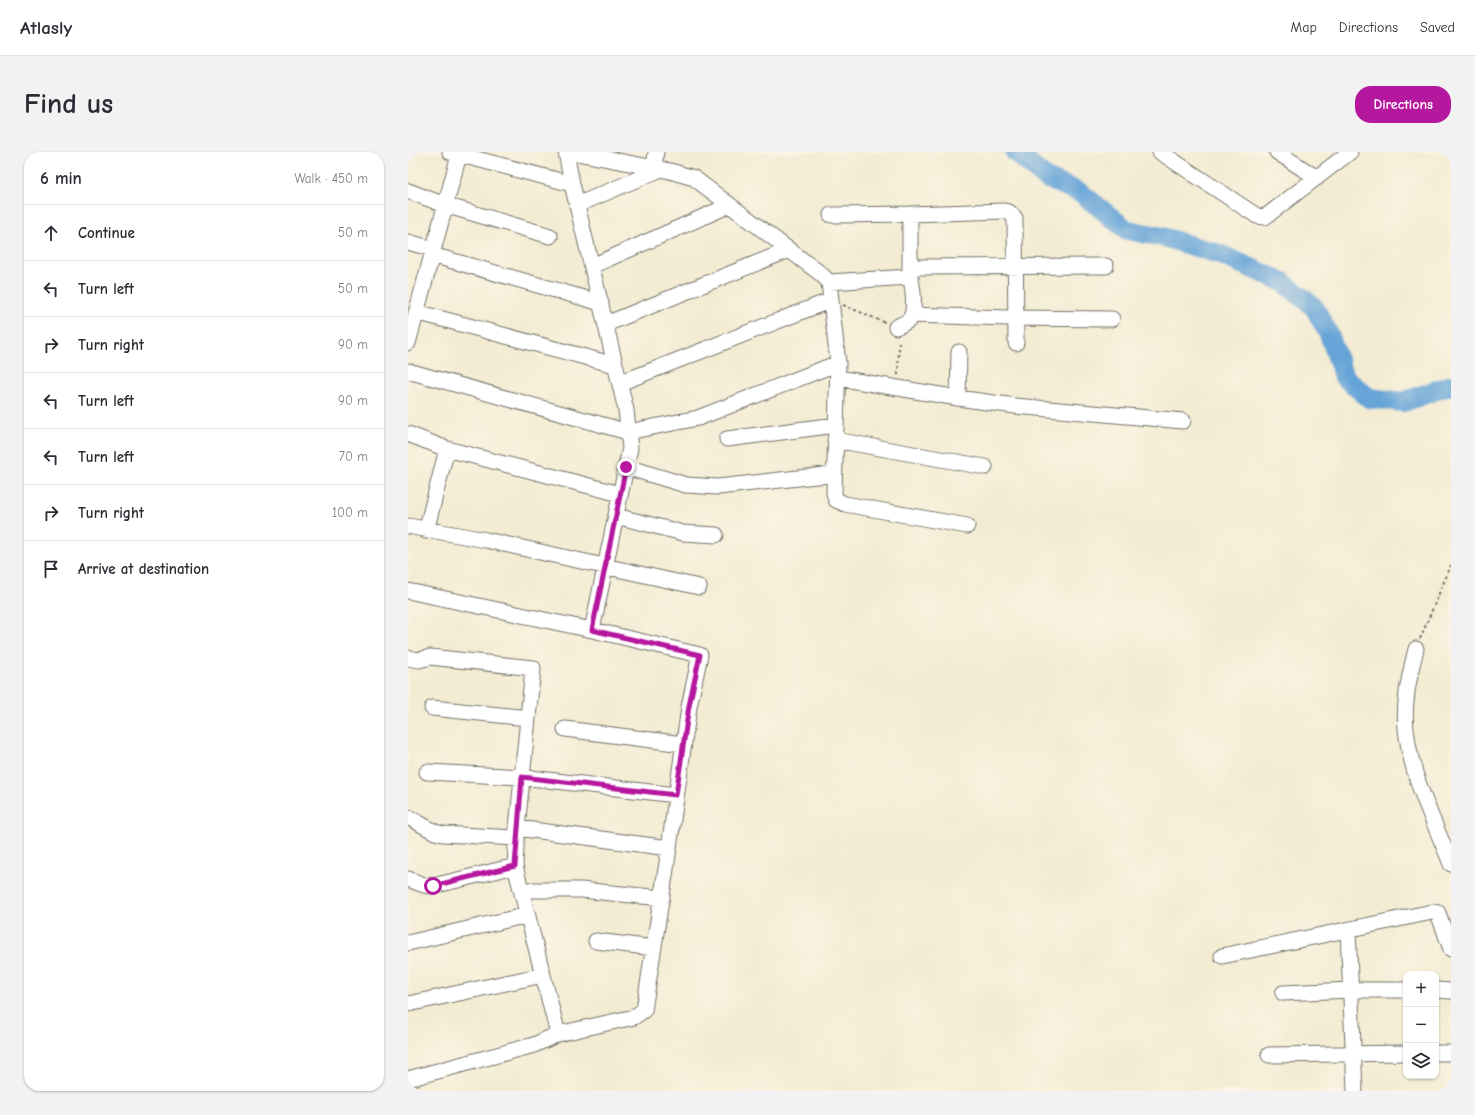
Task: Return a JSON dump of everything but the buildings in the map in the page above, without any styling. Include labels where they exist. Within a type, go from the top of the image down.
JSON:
[{"type":"street","points":[[566,152],[572,184],[626,410],[630,448],[592,630]]},
{"type":"street","points":[[572,152],[602,155],[694,178],[829,282],[838,370],[834,474],[834,493],[836,500],[844,504],[967,526]]},
{"type":"street","points":[[656,152],[657,168]]},
{"type":"street","points":[[1160,152],[1257,216],[1265,217],[1270,215],[1350,152]]},
{"type":"street","points":[[1277,152],[1317,178]]},
{"type":"street","points":[[408,342],[414,305],[433,252],[445,205],[454,154],[572,184]]},
{"type":"street","points":[[577,205],[657,168]]},
{"type":"street","points":[[408,192],[445,205],[550,236]]},
{"type":"street","points":[[592,266],[730,205]]},
{"type":"street","points":[[831,215],[1009,212],[1015,218],[1016,343]]},
{"type":"street","points":[[896,327],[908,320],[912,315],[913,285],[910,272],[910,214]]},
{"type":"street","points":[[408,242],[433,252],[601,303]]},
{"type":"street","points":[[606,324],[789,250]]},
{"type":"street","points":[[829,282],[910,272],[1015,265],[1106,266]]},
{"type":"street","points":[[620,383],[831,300]]},
{"type":"street","points":[[414,305],[615,365]]},
{"type":"street","points":[[912,315],[1016,318],[1112,318]]},
{"type":"street","points":[[958,398],[959,352]]},
{"type":"street","points":[[408,371],[628,432],[698,418],[838,370],[897,388],[958,398],[1015,406],[1183,421]]},
{"type":"street","points":[[727,439],[835,433],[985,467]]},
{"type":"street","points":[[408,434],[447,449],[620,494]]},
{"type":"street","points":[[426,531],[447,449]]},
{"type":"street","points":[[626,467],[686,485],[718,487],[834,474]]},
{"type":"street","points":[[616,516],[683,533],[716,535]]},
{"type":"street","points":[[408,526],[426,531],[486,540],[605,568],[699,587]]},
{"type":"street","points":[[408,590],[700,655],[689,706],[683,744],[662,898],[644,1010],[634,1017],[558,1034],[534,1045],[408,1079]]},
{"type":"street","points":[[1416,649],[1407,690],[1407,736],[1417,779],[1451,864]]},
{"type":"street","points":[[408,658],[419,660],[430,657],[532,668],[516,833],[515,866],[558,1034]]},
{"type":"street","points":[[432,708],[528,718]]},
{"type":"street","points":[[565,729],[683,744]]},
{"type":"street","points":[[427,772],[522,777],[676,795]]},
{"type":"street","points":[[408,817],[435,832],[443,834],[516,833],[669,848]]},
{"type":"street","points":[[408,879],[424,885],[433,886],[515,866]]},
{"type":"street","points":[[521,890],[581,890],[662,898]]},
{"type":"street","points":[[1222,956],[1432,912],[1438,913],[1451,949]]},
{"type":"street","points":[[408,943],[528,915]]},
{"type":"street","points":[[1348,930],[1355,1091]]},
{"type":"street","points":[[596,941],[654,948]]},
{"type":"street","points":[[408,1004],[543,975]]},
{"type":"street","points":[[1283,993],[1351,990],[1403,990]]},
{"type":"street","points":[[1439,990],[1451,990]]},
{"type":"street","points":[[1269,1055],[1403,1053]]},
{"type":"street","points":[[1439,1053],[1451,1054]]},
{"type":"path","points":[[831,300],[896,327],[899,334],[897,388]]},
{"type":"path","points":[[1416,649],[1451,565]]},
{"type":"waterway","points":[[1015,152],[1046,178],[1081,193],[1127,230],[1163,237],[1219,254],[1283,282],[1314,307],[1329,334],[1344,377],[1369,398],[1403,402],[1451,385]]},
{"type":"route","points":[[433,886],[515,866],[522,777],[676,795],[689,706],[692,699],[700,655],[592,630],[626,467]]}]
